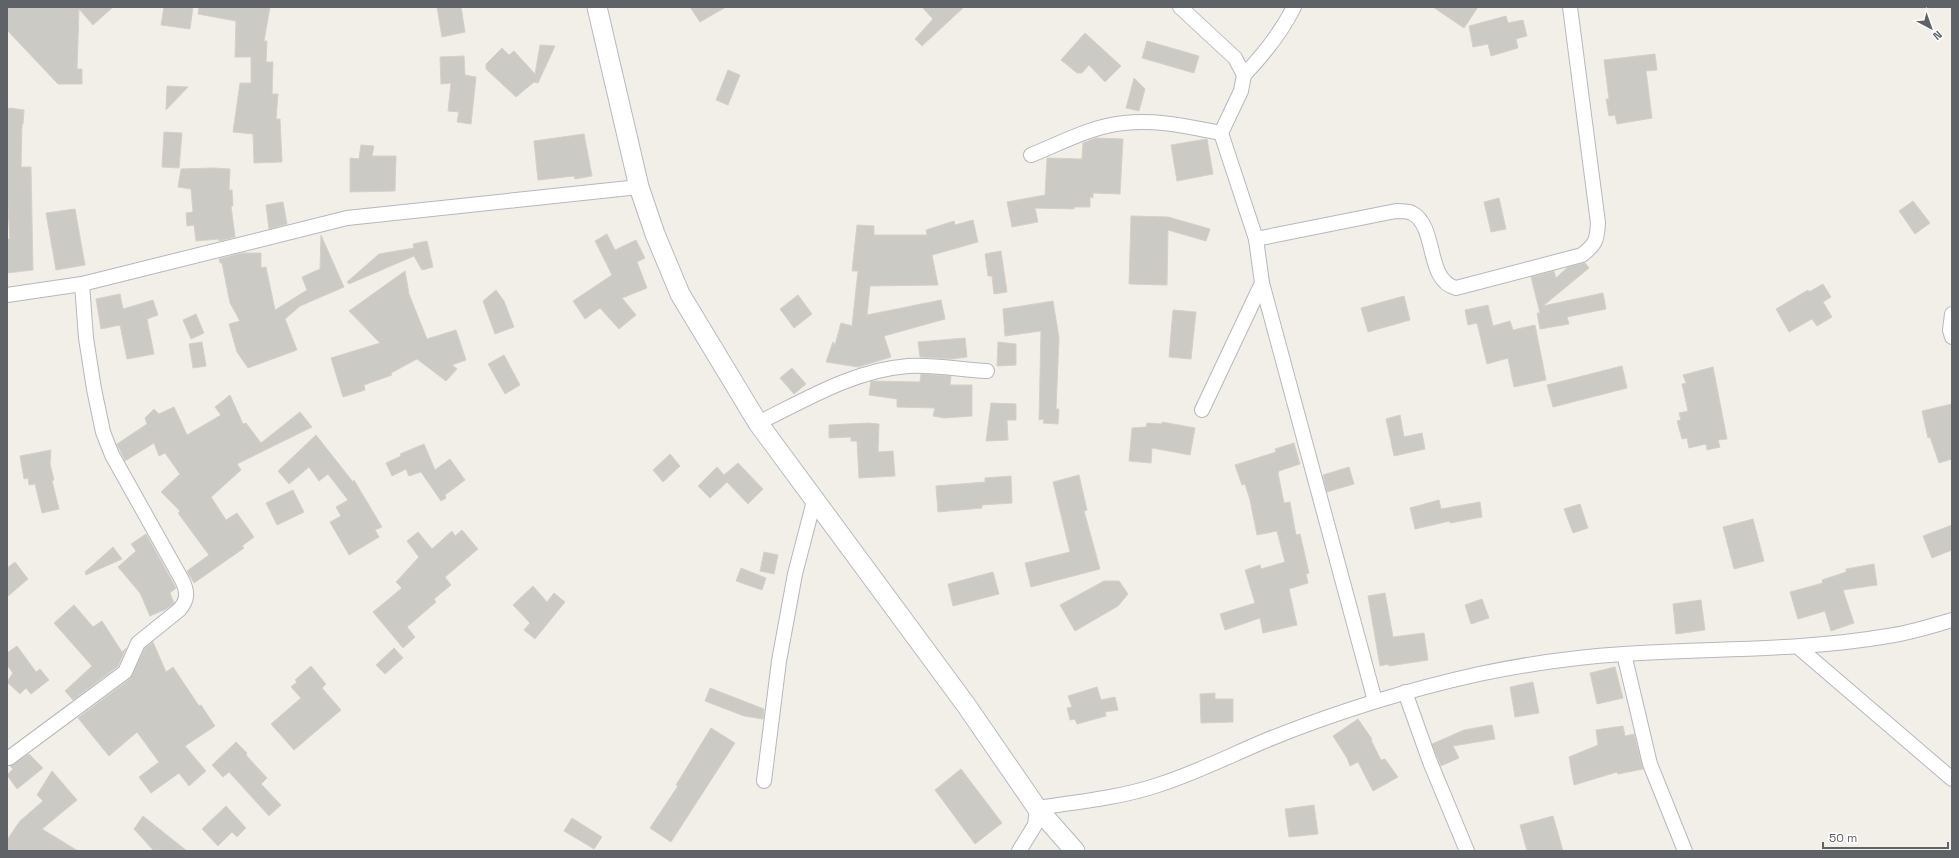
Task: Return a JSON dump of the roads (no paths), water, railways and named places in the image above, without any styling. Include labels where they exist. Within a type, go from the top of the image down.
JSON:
[{"type":"street","points":[[597,7],[639,187],[655,234],[680,294],[758,423],[814,501],[966,704],[1037,808],[1075,851]]},
{"type":"street","points":[[1180,7],[1236,58],[1244,75]]},
{"type":"street","points":[[1294,7],[1284,27],[1261,57],[1244,75],[1240,91],[1221,132],[1256,239],[1262,283],[1375,701]]},
{"type":"street","points":[[1256,239],[1396,211],[1410,212],[1417,216],[1424,227],[1441,279],[1450,286],[1456,288],[1582,255],[1588,251],[1593,246],[1597,236],[1598,223],[1570,7]]},
{"type":"street","points":[[1031,155],[1089,131],[1123,123],[1156,122],[1221,132]]},
{"type":"street","points":[[7,295],[82,284],[347,218],[639,187]]},
{"type":"street","points":[[1202,410],[1262,283]]},
{"type":"street","points":[[7,758],[10,758],[62,721],[125,672],[138,643],[179,610],[184,604],[187,596],[186,588],[182,580],[112,455],[103,432],[94,389],[86,338],[82,284]]},
{"type":"street","points":[[1952,314],[1950,330],[1952,337]]},
{"type":"street","points":[[758,423],[835,386],[871,372],[908,366],[987,372]]},
{"type":"street","points":[[764,781],[779,661],[795,574],[814,501]]},
{"type":"street","points":[[1037,808],[1117,796],[1158,786],[1198,771],[1268,740],[1375,701],[1405,692],[1480,674],[1547,662],[1624,654],[1798,647],[1888,636],[1952,620]]},
{"type":"street","points":[[1798,647],[1952,779]]},
{"type":"street","points":[[1624,654],[1650,764],[1685,851]]},
{"type":"street","points":[[1405,692],[1430,762],[1467,851]]},
{"type":"street","points":[[1019,851],[1035,825],[1037,808]]}]
